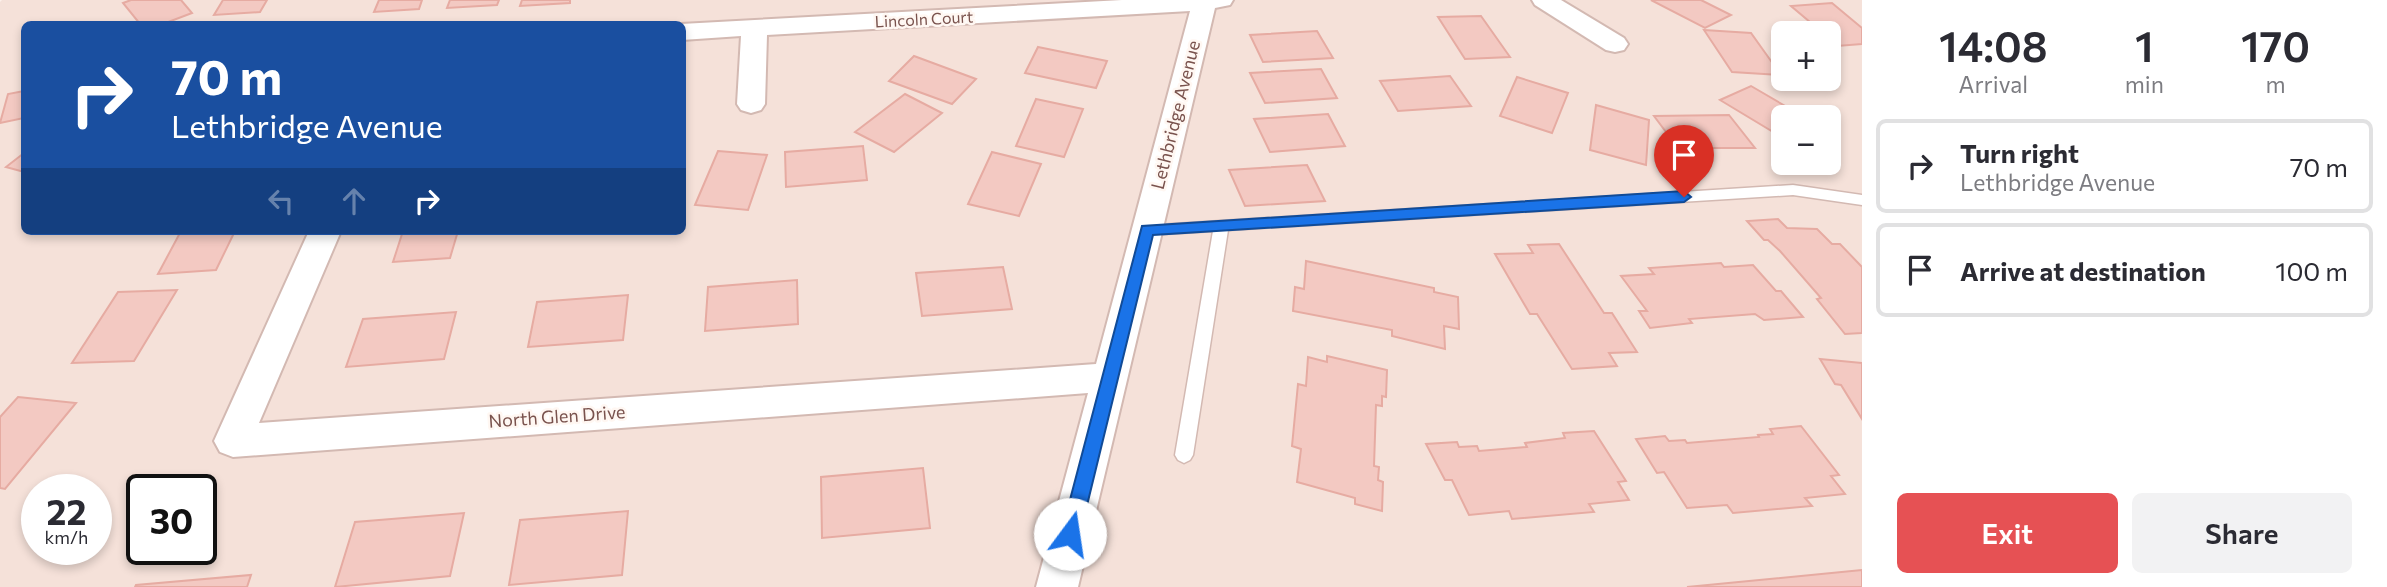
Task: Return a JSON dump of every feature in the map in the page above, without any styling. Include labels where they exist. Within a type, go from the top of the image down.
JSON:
[{"type":"street","points":[[1544,0],[1615,44]]},
{"type":"street","name":"Lincoln Court","points":[[686,32],[1210,1]]},
{"type":"street","name":"Lethbridge Avenue","points":[[1057,587],[1147,230],[1210,1]]},
{"type":"street","points":[[751,104],[754,29]]},
{"type":"street","name":"North Glen Drive","points":[[323,235],[233,441],[1110,377]]},
{"type":"lane","points":[[1147,230],[1793,190],[1862,200]]},
{"type":"lane","points":[[1184,454],[1221,225]]},
{"type":"shaded area","points":[[1862,0],[1862,587],[0,587],[0,2]]},
{"type":"building","points":[[131,0],[181,0],[192,13],[171,21],[138,21],[123,3]]},
{"type":"building","points":[[223,0],[267,0],[260,12],[214,15]]},
{"type":"building","points":[[379,0],[422,0],[419,9],[374,12]]},
{"type":"building","points":[[450,0],[499,0],[497,5],[447,8]]},
{"type":"building","points":[[522,0],[570,0],[570,3],[520,6]]},
{"type":"building","points":[[1651,0],[1701,0],[1731,15],[1705,28]]},
{"type":"building","points":[[1832,3],[1862,28],[1862,44],[1841,46],[1841,21],[1809,21],[1791,6]]},
{"type":"building","points":[[1481,16],[1510,57],[1465,59],[1438,17]]},
{"type":"building","points":[[1704,30],[1751,33],[1771,61],[1771,74],[1732,72]]},
{"type":"building","points":[[1317,31],[1333,58],[1263,62],[1250,35]]},
{"type":"building","points":[[1038,47],[1107,61],[1096,88],[1025,73]]},
{"type":"building","points":[[914,56],[976,79],[952,104],[889,81]]},
{"type":"building","points":[[1321,69],[1337,98],[1265,103],[1250,73]]},
{"type":"building","points":[[1450,76],[1471,106],[1398,111],[1380,81]]},
{"type":"building","points":[[1517,77],[1568,93],[1552,133],[1500,116]]},
{"type":"building","points":[[1751,86],[1783,105],[1771,105],[1771,131],[1720,100]]},
{"type":"building","points":[[21,92],[21,119],[0,123],[8,94]]},
{"type":"building","points":[[905,94],[942,113],[894,152],[855,132]]},
{"type":"building","points":[[1036,99],[1083,109],[1064,157],[1016,146]]},
{"type":"building","points":[[1596,105],[1649,120],[1646,165],[1590,150]]},
{"type":"building","points":[[1328,114],[1345,146],[1270,152],[1254,119]]},
{"type":"building","points":[[1729,115],[1755,148],[1678,148],[1654,116]]},
{"type":"building","points":[[863,146],[867,180],[786,187],[785,152]]},
{"type":"building","points":[[718,151],[767,155],[748,210],[695,205]]},
{"type":"building","points":[[992,152],[1041,164],[1019,216],[968,204]]},
{"type":"building","points":[[21,155],[21,171],[6,167]]},
{"type":"building","points":[[1307,165],[1325,201],[1245,206],[1229,170]]},
{"type":"building","points":[[1778,219],[1787,228],[1817,229],[1832,244],[1840,244],[1862,267],[1862,333],[1845,334],[1817,299],[1821,298],[1780,251],[1768,240],[1764,240],[1747,221]]},
{"type":"building","points":[[179,235],[233,235],[216,270],[158,274]]},
{"type":"building","points":[[402,235],[457,235],[450,258],[393,262]]},
{"type":"building","points":[[1559,244],[1604,313],[1612,313],[1637,352],[1609,353],[1617,366],[1572,369],[1537,314],[1530,314],[1495,254],[1533,253],[1528,245]]},
{"type":"building","points":[[1306,261],[1434,288],[1434,292],[1458,297],[1459,329],[1444,326],[1445,349],[1392,336],[1392,330],[1293,311],[1295,287],[1304,289]]},
{"type":"building","points":[[1721,263],[1724,267],[1753,265],[1776,291],[1781,291],[1803,317],[1764,320],[1755,314],[1689,319],[1692,323],[1650,328],[1639,311],[1647,311],[1621,276],[1654,274],[1649,268]]},
{"type":"building","points":[[1003,267],[1012,309],[922,316],[916,273]]},
{"type":"building","points":[[797,280],[798,324],[705,331],[708,287]]},
{"type":"building","points":[[177,290],[134,361],[72,363],[118,292]]},
{"type":"building","points":[[628,295],[623,340],[528,347],[537,302]]},
{"type":"building","points":[[456,312],[444,359],[346,367],[363,319]]},
{"type":"building","points":[[1327,356],[1387,370],[1386,397],[1382,396],[1382,406],[1376,405],[1374,466],[1379,467],[1378,480],[1383,482],[1382,511],[1355,504],[1355,498],[1297,482],[1301,449],[1292,446],[1298,384],[1306,386],[1308,357],[1327,362]]},
{"type":"building","points":[[1820,359],[1862,363],[1862,419],[1841,385],[1835,384]]},
{"type":"building","points":[[18,397],[76,403],[5,489],[0,488],[0,417]]},
{"type":"building","points":[[1801,426],[1839,475],[1831,476],[1845,494],[1805,498],[1812,506],[1733,513],[1727,505],[1687,508],[1664,472],[1657,473],[1636,439],[1665,436],[1669,441],[1685,440],[1687,443],[1759,437],[1758,435],[1773,434],[1770,429]]},
{"type":"building","points":[[1594,431],[1626,481],[1618,482],[1629,500],[1589,504],[1594,512],[1512,519],[1509,511],[1469,515],[1452,480],[1445,480],[1426,444],[1457,442],[1459,447],[1477,446],[1479,451],[1527,447],[1525,443],[1565,438],[1563,433]]},
{"type":"building","points":[[923,468],[930,528],[822,538],[821,477]]},
{"type":"building","points":[[628,511],[622,575],[509,585],[520,520]]},
{"type":"building","points":[[464,513],[450,576],[335,587],[355,522]]},
{"type":"building","points":[[1862,570],[1862,587],[1687,587]]},
{"type":"building","points":[[251,575],[247,587],[135,587],[136,585]]},
{"type":"route","points":[[1070,534],[1147,230],[1684,197]]}]
